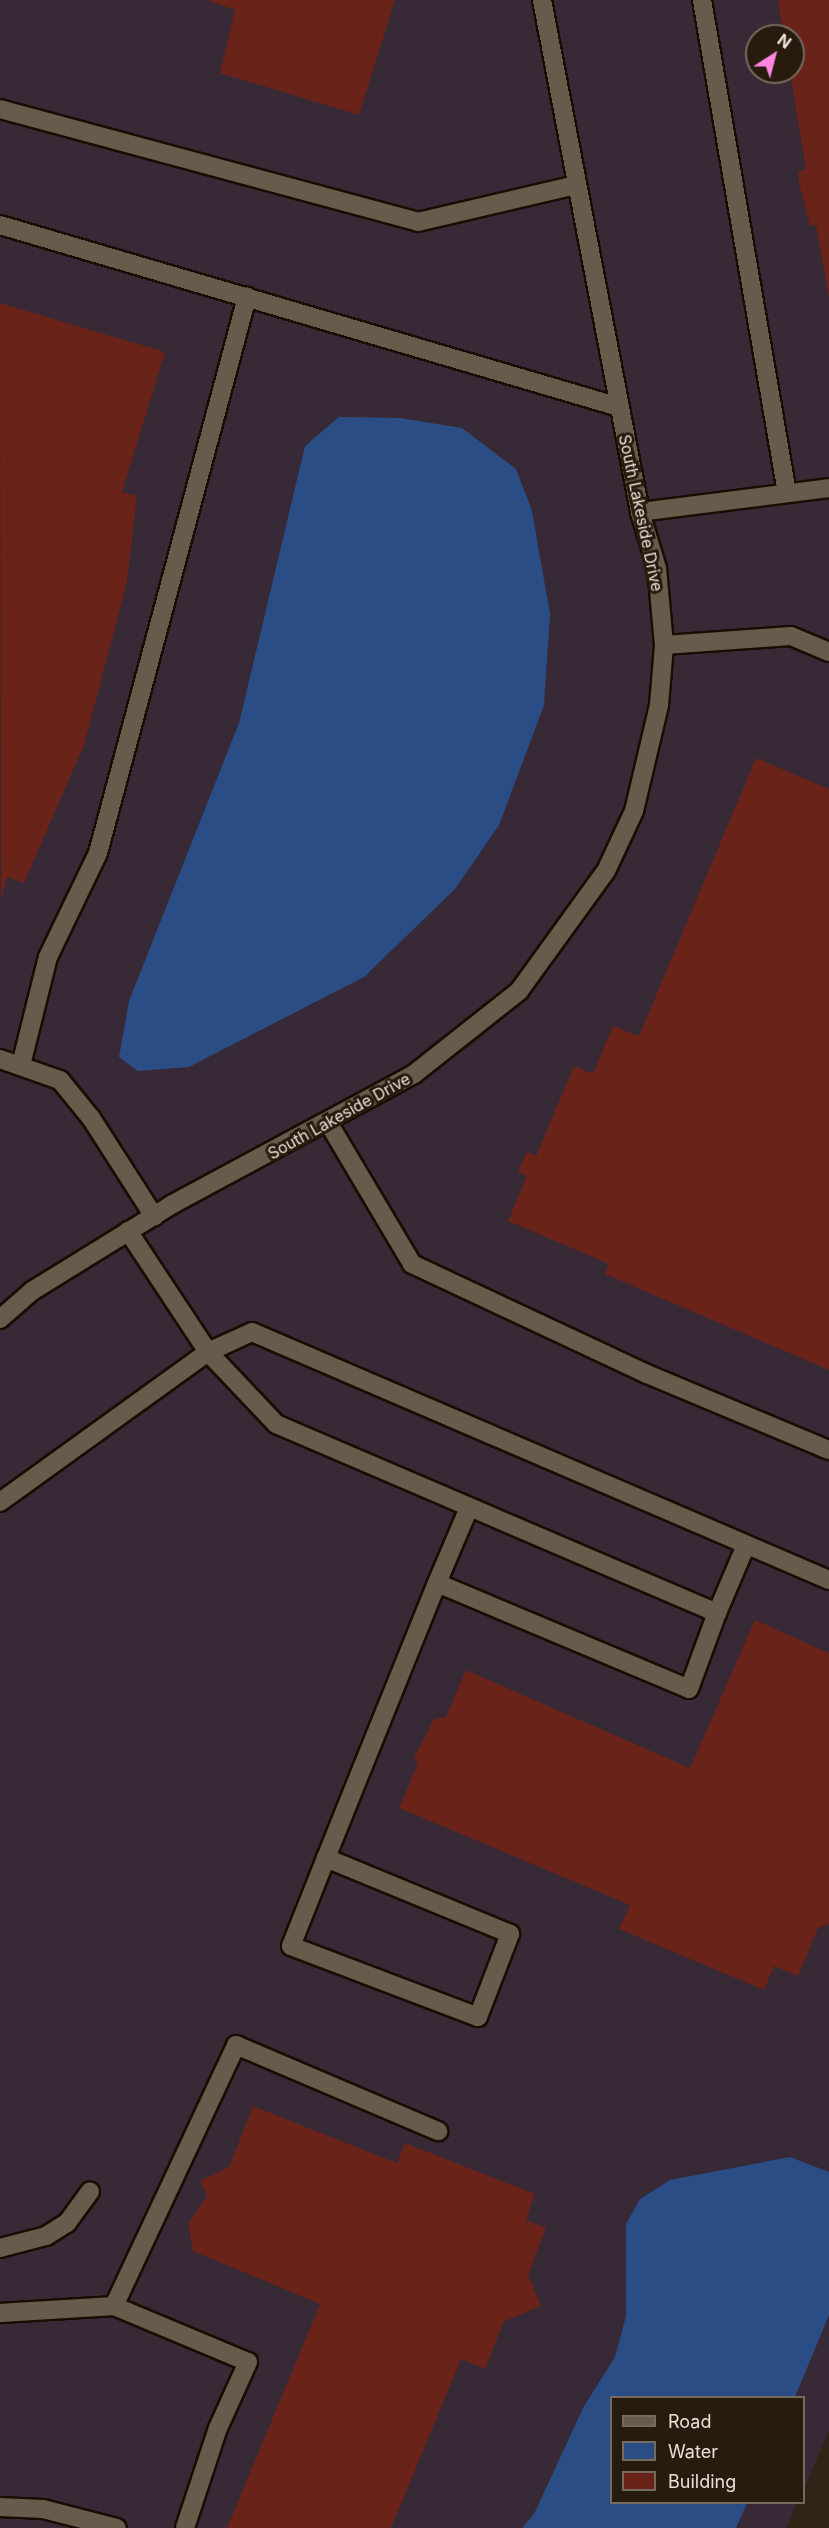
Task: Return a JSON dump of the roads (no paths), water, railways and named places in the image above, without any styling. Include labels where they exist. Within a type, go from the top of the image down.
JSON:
[{"type":"street","name":"South Lakeside Drive","points":[[0,1319],[32,1291],[154,1216],[329,1124],[414,1074],[519,991],[564,934],[606,870],[634,811],[651,750],[664,645],[657,568],[640,512],[542,0]]},
{"type":"street","points":[[702,0],[787,493]]},
{"type":"street","points":[[0,109],[418,222],[576,185]]},
{"type":"street","points":[[0,225],[619,407]]},
{"type":"street","points":[[21,1065],[48,957],[98,853],[247,297]]},
{"type":"street","points":[[640,512],[829,488]]},
{"type":"street","points":[[664,645],[791,636],[829,652]]},
{"type":"street","points":[[0,1059],[60,1080],[154,1216]]},
{"type":"street","points":[[329,1124],[412,1263],[647,1374],[829,1450]]},
{"type":"street","points":[[129,1232],[208,1352],[276,1424],[468,1509],[717,1612]]},
{"type":"street","points":[[0,1502],[208,1352],[252,1332],[829,1580]]},
{"type":"street","points":[[326,1858],[510,1934],[478,2017],[291,1946],[326,1858],[437,1583],[468,1509]]},
{"type":"street","points":[[437,1583],[689,1689],[717,1612],[746,1545]]},
{"type":"street","points":[[114,2306],[236,2045],[438,2131]]},
{"type":"street","points":[[0,2248],[46,2236],[67,2223],[90,2191]]},
{"type":"street","points":[[0,2313],[114,2306],[248,2362],[218,2428],[185,2528]]},
{"type":"street","points":[[0,2507],[44,2509],[117,2528]]},
{"type":"water","points":[[339,417],[400,418],[462,428],[516,469],[532,511],[550,614],[544,705],[499,825],[455,889],[364,977],[189,1067],[138,1071],[119,1057],[129,1001],[239,723],[305,446]]},
{"type":"water","points":[[790,2157],[829,2172],[829,2315],[795,2396],[610,2396],[610,2504],[747,2504],[736,2528],[522,2528],[534,2514],[583,2408],[615,2357],[626,2316],[626,2224],[640,2199],[670,2180]]}]
